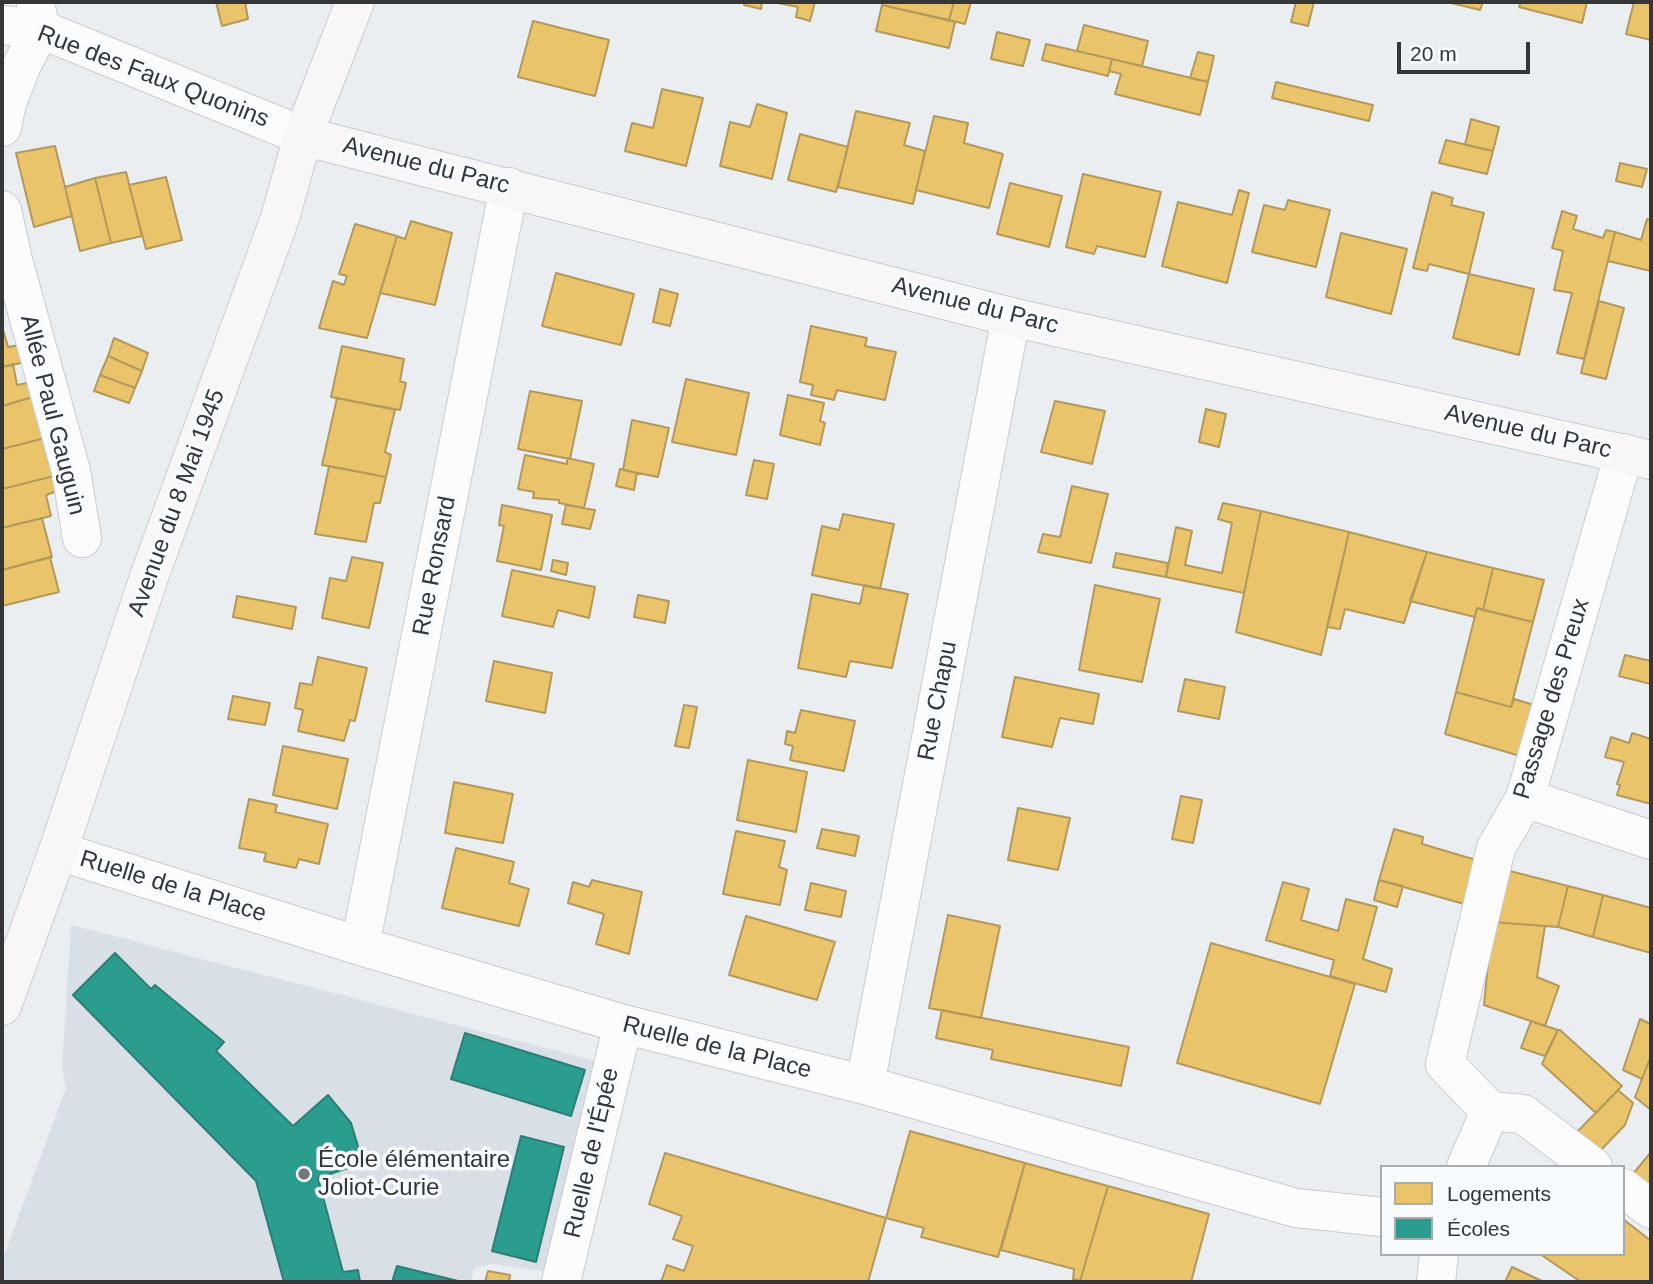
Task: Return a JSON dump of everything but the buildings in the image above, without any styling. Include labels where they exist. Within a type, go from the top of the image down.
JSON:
[{"type":"street","name":"Avenue du 8 Mai 1945","points":[[2,1006],[58,851],[149,577],[279,218],[303,136],[355,2]]},
{"type":"street","name":"Rue des Faux Quonins","points":[[2,25],[37,15],[303,136]]},
{"type":"street","points":[[2,127],[7,103],[37,15]]},
{"type":"street","name":"Avenue du Parc","points":[[303,136],[1011,317],[1637,457]]},
{"type":"street","name":"Rue Ronsard","points":[[360,946],[509,187]]},
{"type":"street","name":"Allée Paul Gauguin","points":[[2,210],[13,260],[71,471],[82,538]]},
{"type":"street","name":"Rue Chapu","points":[[865,1085],[1011,317]]},
{"type":"street","name":"Passage des Preux","points":[[1490,1111],[1445,1064],[1496,848],[1525,798],[1637,457]]},
{"type":"street","points":[[1525,798],[1651,840]]},
{"type":"street","name":"Ruelle de la Place","points":[[58,851],[360,946],[623,1024],[865,1085],[1296,1208],[1380,1217]]},
{"type":"street","name":"Ruelle de l'Épée","points":[[561,1282],[623,1024]]},
{"type":"street","points":[[1467,1165],[1490,1111],[1523,1114],[1590,1165]]},
{"type":"street","points":[[1625,1190],[1651,1209]]},
{"type":"street","points":[[1436,1282],[1439,1256]]},
{"type":"shaded area","name":"École élémentaire Joliot-Curie","points":[[71,925],[603,1063],[550,1272],[492,1264],[474,1268],[471,1282],[2,1282],[2,1261],[66,1088],[62,1067]]},
{"type":"place","name":"École élémentaire Joliot-Curie","points":[[304,1174]]}]
